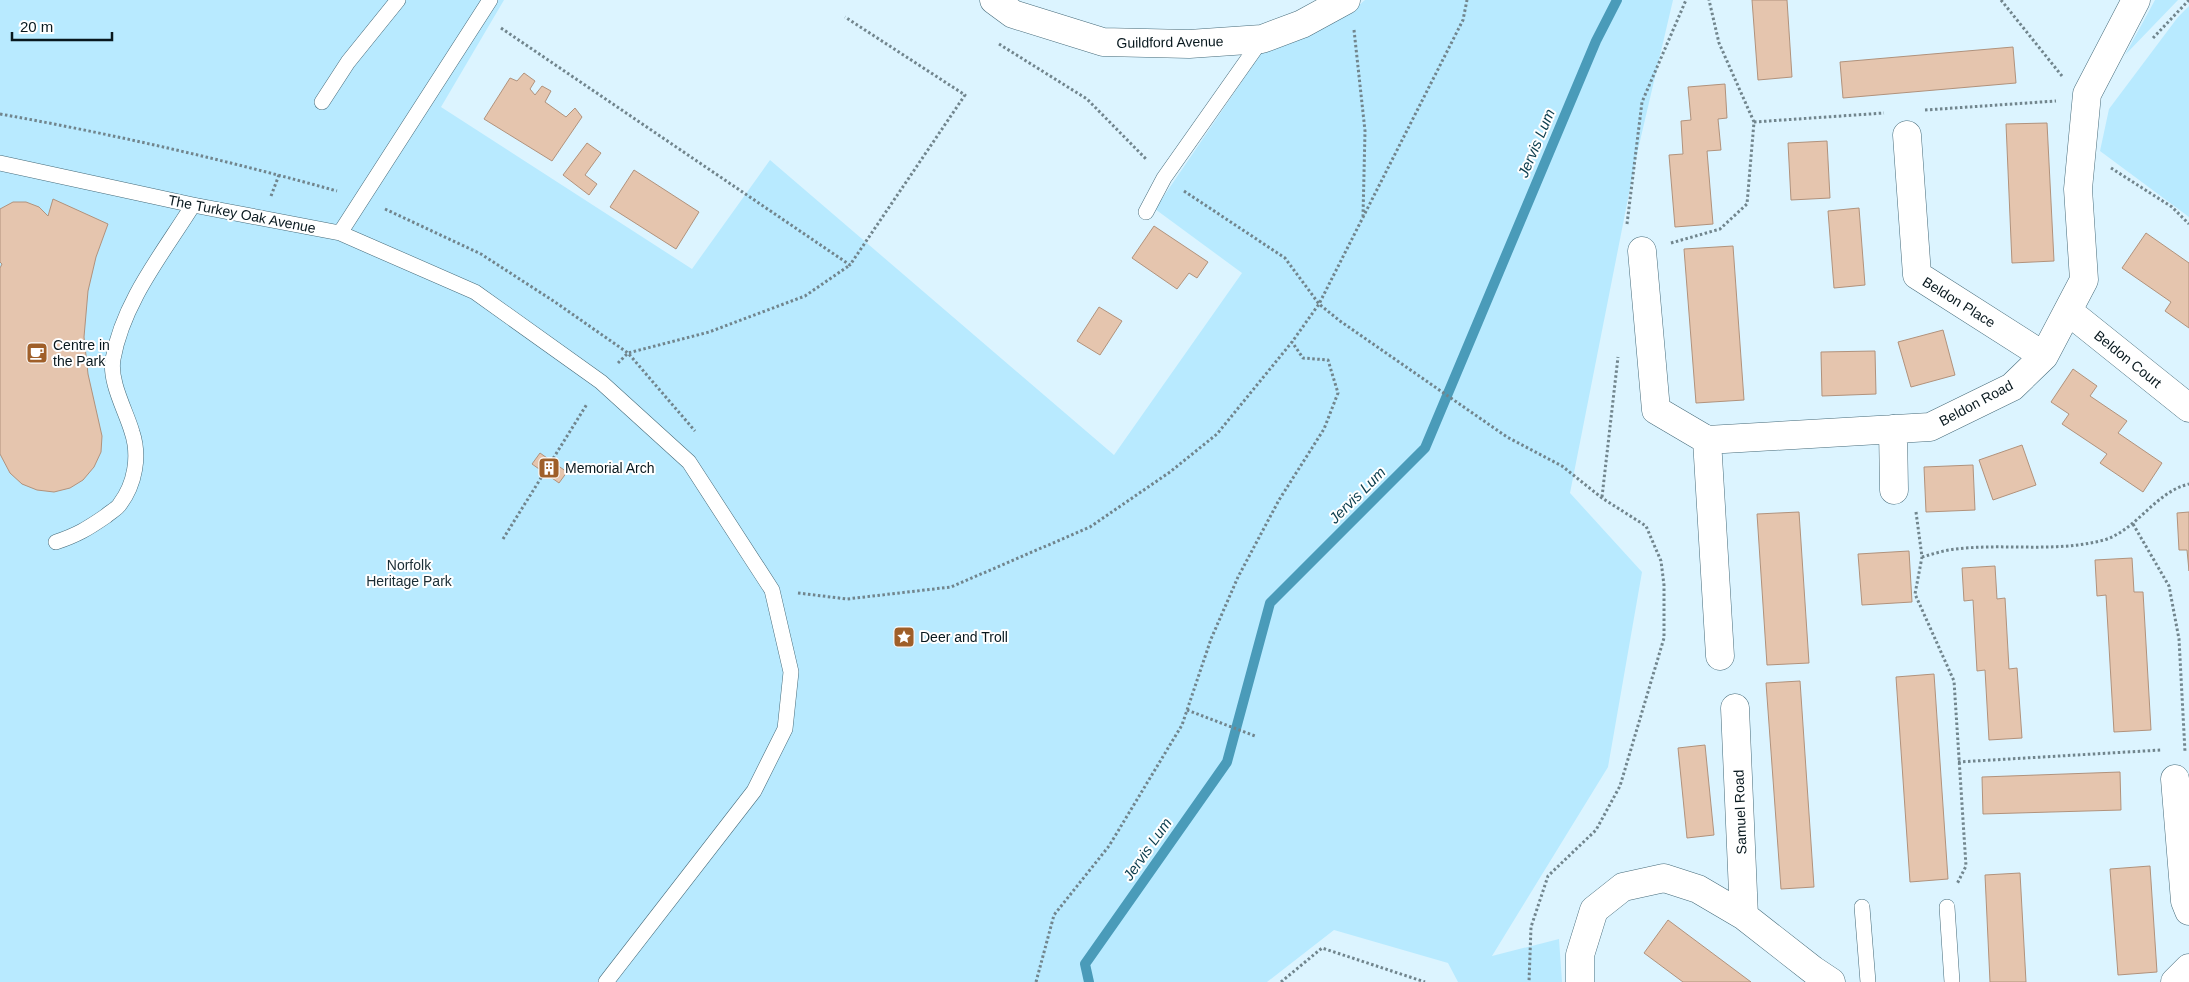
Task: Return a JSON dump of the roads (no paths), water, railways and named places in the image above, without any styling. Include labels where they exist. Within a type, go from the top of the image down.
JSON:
[{"type":"street","name":"Guildford Avenue","points":[[994,0],[1013,14],[1103,42],[1189,44],[1262,39],[1302,24],[1346,0]]},
{"type":"street","name":"Beldon Road","points":[[1707,440],[1930,427],[2012,387],[2044,356],[2084,280],[2078,190],[2087,94],[2136,0]]},
{"type":"street","name":"Beldon Place","points":[[1907,135],[1916,275],[2044,356]]},
{"type":"street","points":[[1642,250],[1656,410],[1707,440],[1720,656]]},
{"type":"street","name":"Beldon Court","points":[[2068,311],[2189,408]]},
{"type":"street","points":[[1893,428],[1894,490]]},
{"type":"street","name":"Samuel Road","points":[[1735,708],[1744,916]]},
{"type":"street","points":[[2175,779],[2184,901],[2189,911]]},
{"type":"street","points":[[1580,982],[1580,955],[1594,910],[1623,886],[1664,878],[1698,889],[1744,916],[1812,970],[1832,982]]},
{"type":"street","points":[[2175,982],[2189,968]]},
{"type":"lane","points":[[322,102],[348,62],[398,0]]},
{"type":"lane","points":[[340,233],[490,0]]},
{"type":"lane","points":[[1146,212],[1164,178],[1262,39]]},
{"type":"lane","name":"The Turkey Oak Avenue","points":[[0,163],[193,205],[340,233],[475,292],[601,382],[689,462],[772,590],[791,672],[785,730],[754,791],[606,982]]},
{"type":"lane","points":[[56,542],[83,532],[120,506],[132,482],[137,455],[133,432],[118,397],[112,361],[125,318],[148,276],[193,205]]},
{"type":"lane","points":[[1862,907],[1868,982]]},
{"type":"lane","points":[[1947,907],[1952,982]]},
{"type":"waterway","name":"Jervis Lum","points":[[1089,982],[1085,964],[1227,762],[1270,603],[1425,448],[1596,41],[1617,0]]},
{"type":"place","name":"Centre in the Park","points":[[37,353]]},
{"type":"place","name":"Memorial Arch","points":[[549,468]]},
{"type":"place","name":"Deer and Troll","points":[[904,637]]},
{"type":"park label","name":"Norfolk Heritage Park","points":[[409,574]]}]
